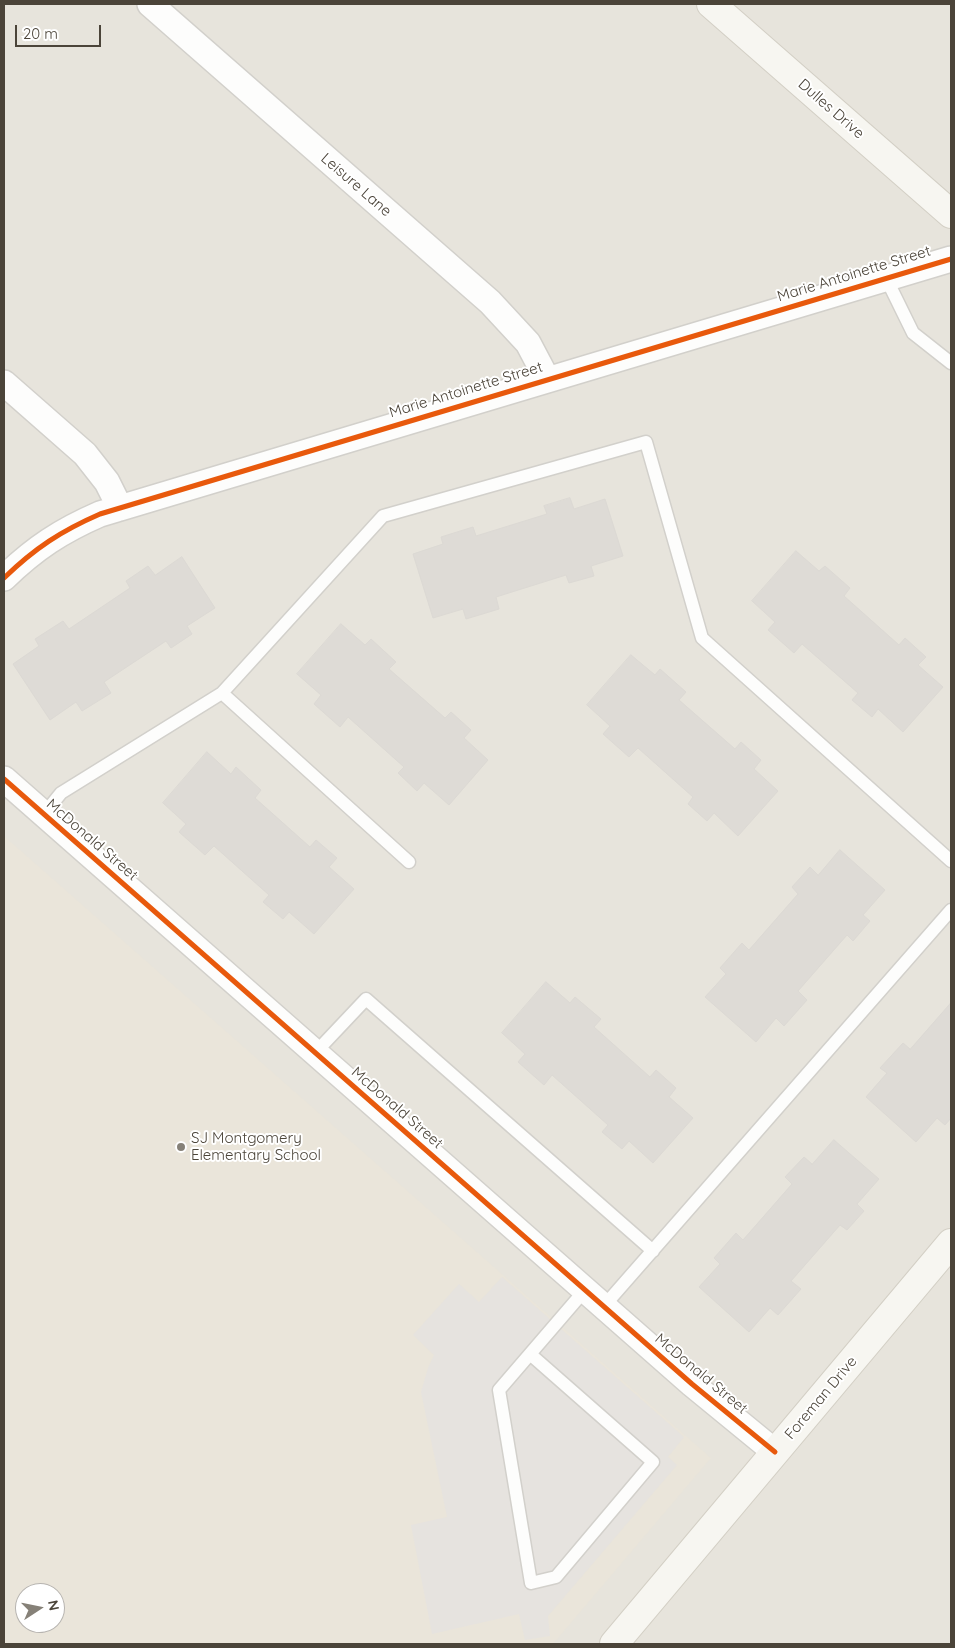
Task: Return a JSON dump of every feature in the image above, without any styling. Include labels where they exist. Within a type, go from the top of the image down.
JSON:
[{"type":"street","name":"Leisure Lane","points":[[150,4],[490,302],[528,343],[547,379]]},
{"type":"street","name":"Dulles Drive","points":[[711,4],[951,214]]},
{"type":"street","name":"Marie Antoinette Street","points":[[4,578],[44,543],[70,527],[100,514],[951,259]]},
{"type":"street","points":[[4,383],[85,454],[107,482],[120,508]]},
{"type":"street","name":"McDonald Street","points":[[4,779],[692,1384],[775,1452]]},
{"type":"street","name":"Foreman Drive","points":[[614,1644],[951,1243]]},
{"type":"lane","points":[[886,278],[913,333],[951,363]]},
{"type":"lane","points":[[44,814],[61,792],[222,693],[383,516],[646,442],[702,638],[951,861]]},
{"type":"lane","points":[[222,693],[409,862]]},
{"type":"lane","points":[[604,1306],[951,910]]},
{"type":"lane","points":[[315,1053],[366,998],[653,1251]]},
{"type":"lane","points":[[530,1354],[653,1462],[556,1577],[531,1582],[499,1390],[585,1290]]},
{"type":"shaded area","points":[[4,4],[951,4],[951,1644],[4,1644]]},
{"type":"shaded area","name":"SJ Montgomery Elementary School","points":[[4,836],[711,1458],[553,1644],[4,1644]]},
{"type":"shaded area","points":[[502,1277],[684,1437],[668,1457],[677,1465],[548,1616],[550,1636],[525,1640],[519,1614],[432,1634],[411,1525],[447,1517],[421,1392],[434,1355],[413,1335],[459,1284],[479,1302]]},
{"type":"building","points":[[570,498],[574,509],[605,499],[623,556],[591,566],[594,576],[569,583],[566,575],[496,597],[499,609],[466,619],[463,609],[433,618],[413,554],[443,544],[441,537],[473,527],[476,536],[547,514],[544,506]]},
{"type":"building","points":[[796,551],[819,571],[825,566],[850,588],[844,596],[899,645],[905,638],[926,657],[918,665],[943,687],[903,732],[878,709],[872,717],[852,700],[858,693],[802,644],[794,653],[768,630],[775,622],[752,601]]},
{"type":"building","points":[[182,557],[215,608],[187,626],[192,634],[171,648],[166,641],[104,682],[111,693],[82,711],[76,702],[50,720],[13,664],[39,646],[35,639],[63,621],[69,629],[130,588],[126,581],[148,566],[155,575]]},
{"type":"building","points":[[341,624],[365,645],[371,639],[396,662],[389,669],[445,718],[451,712],[471,730],[464,738],[488,760],[449,805],[424,783],[417,791],[398,773],[404,767],[348,717],[340,727],[314,704],[321,695],[297,674]]},
{"type":"building","points":[[631,655],[655,675],[660,669],[686,692],[679,700],[735,749],[741,742],[761,760],[754,769],[778,791],[738,836],[714,813],[707,821],[688,804],[693,797],[638,748],[629,757],[603,734],[610,726],[587,705]]},
{"type":"building","points":[[207,752],[231,774],[236,767],[261,790],[255,798],[310,847],[316,840],[337,858],[329,867],[354,889],[314,934],[289,912],[283,919],[263,902],[269,895],[214,846],[205,855],[179,832],[186,824],[163,803]]},
{"type":"building","points":[[840,850],[885,890],[863,915],[870,921],[853,941],[847,935],[798,991],[807,1000],[784,1026],[776,1018],[756,1042],[705,997],[726,974],[720,968],[742,943],[749,950],[798,894],[792,887],[810,867],[818,875]]},
{"type":"building","points":[[546,982],[570,1003],[575,997],[601,1019],[594,1027],[650,1077],[656,1070],[676,1088],[669,1097],[693,1118],[653,1163],[629,1141],[622,1149],[602,1132],[608,1125],[552,1075],[544,1085],[518,1062],[525,1054],[502,1033]]},
{"type":"building","points":[[951,1003],[951,1118],[945,1125],[937,1118],[916,1142],[866,1097],[887,1073],[880,1068],[903,1043],[910,1049]]},
{"type":"building","points":[[834,1140],[879,1179],[857,1204],[864,1211],[847,1230],[840,1225],[791,1281],[801,1289],[778,1315],[770,1308],[749,1332],[699,1287],[720,1264],[714,1258],[736,1233],[743,1240],[792,1184],[785,1177],[804,1157],[812,1164]]},
{"type":"cycle path","points":[[4,578],[49,541],[100,514],[951,259]]},
{"type":"cycle path","points":[[4,779],[692,1384],[775,1452]]},
{"type":"place","name":"SJ Montgomery Elementary School","points":[[181,1147]]}]
